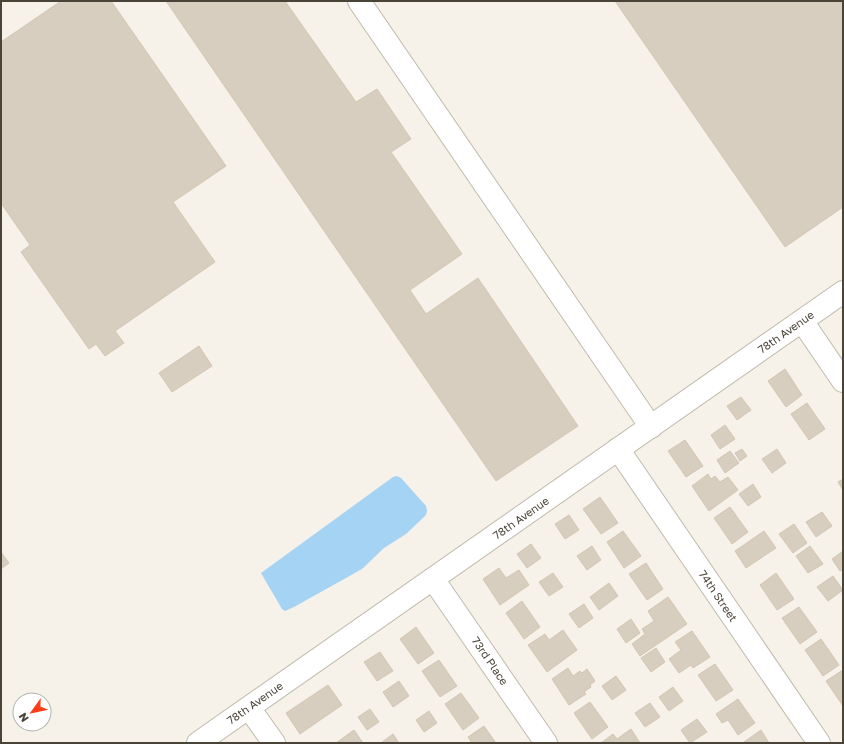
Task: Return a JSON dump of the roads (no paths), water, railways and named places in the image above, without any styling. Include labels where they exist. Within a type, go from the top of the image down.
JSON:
[{"type":"street","points":[[359,1],[651,427]]},
{"type":"street","name":"78th Avenue","points":[[198,743],[843,292]]},
{"type":"street","points":[[802,321],[843,381]]},
{"type":"street","name":"74th Street","points":[[618,450],[819,743]]},
{"type":"street","name":"73rd Place","points":[[434,579],[546,743]]},
{"type":"street","points":[[249,708],[274,743]]},
{"type":"water","points":[[397,476],[401,478],[426,506],[426,515],[406,534],[384,548],[362,569],[294,607],[285,611],[282,609],[261,573],[393,477]]}]
